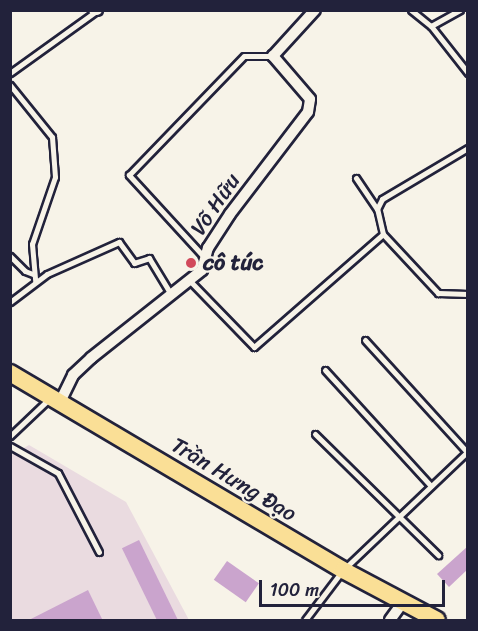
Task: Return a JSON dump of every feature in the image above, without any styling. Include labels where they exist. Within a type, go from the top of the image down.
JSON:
[{"type":"main road","name":"Trần Hưng Đạo","points":[[10,373],[343,570],[437,621]]},
{"type":"street","points":[[273,56],[315,10]]},
{"type":"street","name":"Võ Hữu","points":[[56,400],[79,369],[202,270],[205,258],[230,214],[308,112],[310,99],[273,56]]},
{"type":"street","points":[[390,621],[403,602]]},
{"type":"lane","points":[[411,10],[431,26],[468,72]]},
{"type":"lane","points":[[431,26],[460,10]]},
{"type":"lane","points":[[10,73],[95,11]]},
{"type":"lane","points":[[205,258],[129,175],[244,56],[273,56]]},
{"type":"lane","points":[[10,85],[52,137],[55,177],[32,244],[35,282]]},
{"type":"lane","points":[[376,209],[382,199],[468,148]]},
{"type":"lane","points":[[356,178],[376,209],[383,234],[438,293],[468,294]]},
{"type":"lane","points":[[190,281],[254,347],[383,234]]},
{"type":"lane","points":[[10,302],[35,282],[119,242],[134,263],[149,258],[172,296]]},
{"type":"lane","points":[[10,256],[25,271],[33,273]]},
{"type":"lane","points":[[305,621],[343,570],[467,452],[365,340]]},
{"type":"lane","points":[[325,370],[431,486]]},
{"type":"lane","points":[[10,436],[56,400]]},
{"type":"lane","points":[[315,434],[401,514],[438,555]]},
{"type":"lane","points":[[10,446],[58,473],[99,552]]},
{"type":"shaded area","points":[[29,445],[126,502],[189,620],[11,620],[10,456]]},
{"type":"building","points":[[139,540],[178,620],[157,620],[122,548]]},
{"type":"building","points":[[468,546],[468,569],[449,587],[437,574]]},
{"type":"building","points":[[227,561],[259,583],[246,602],[214,580]]},
{"type":"building","points":[[88,590],[103,621],[27,621]]},
{"type":"place","name":"cô túc","points":[[191,263]]}]
